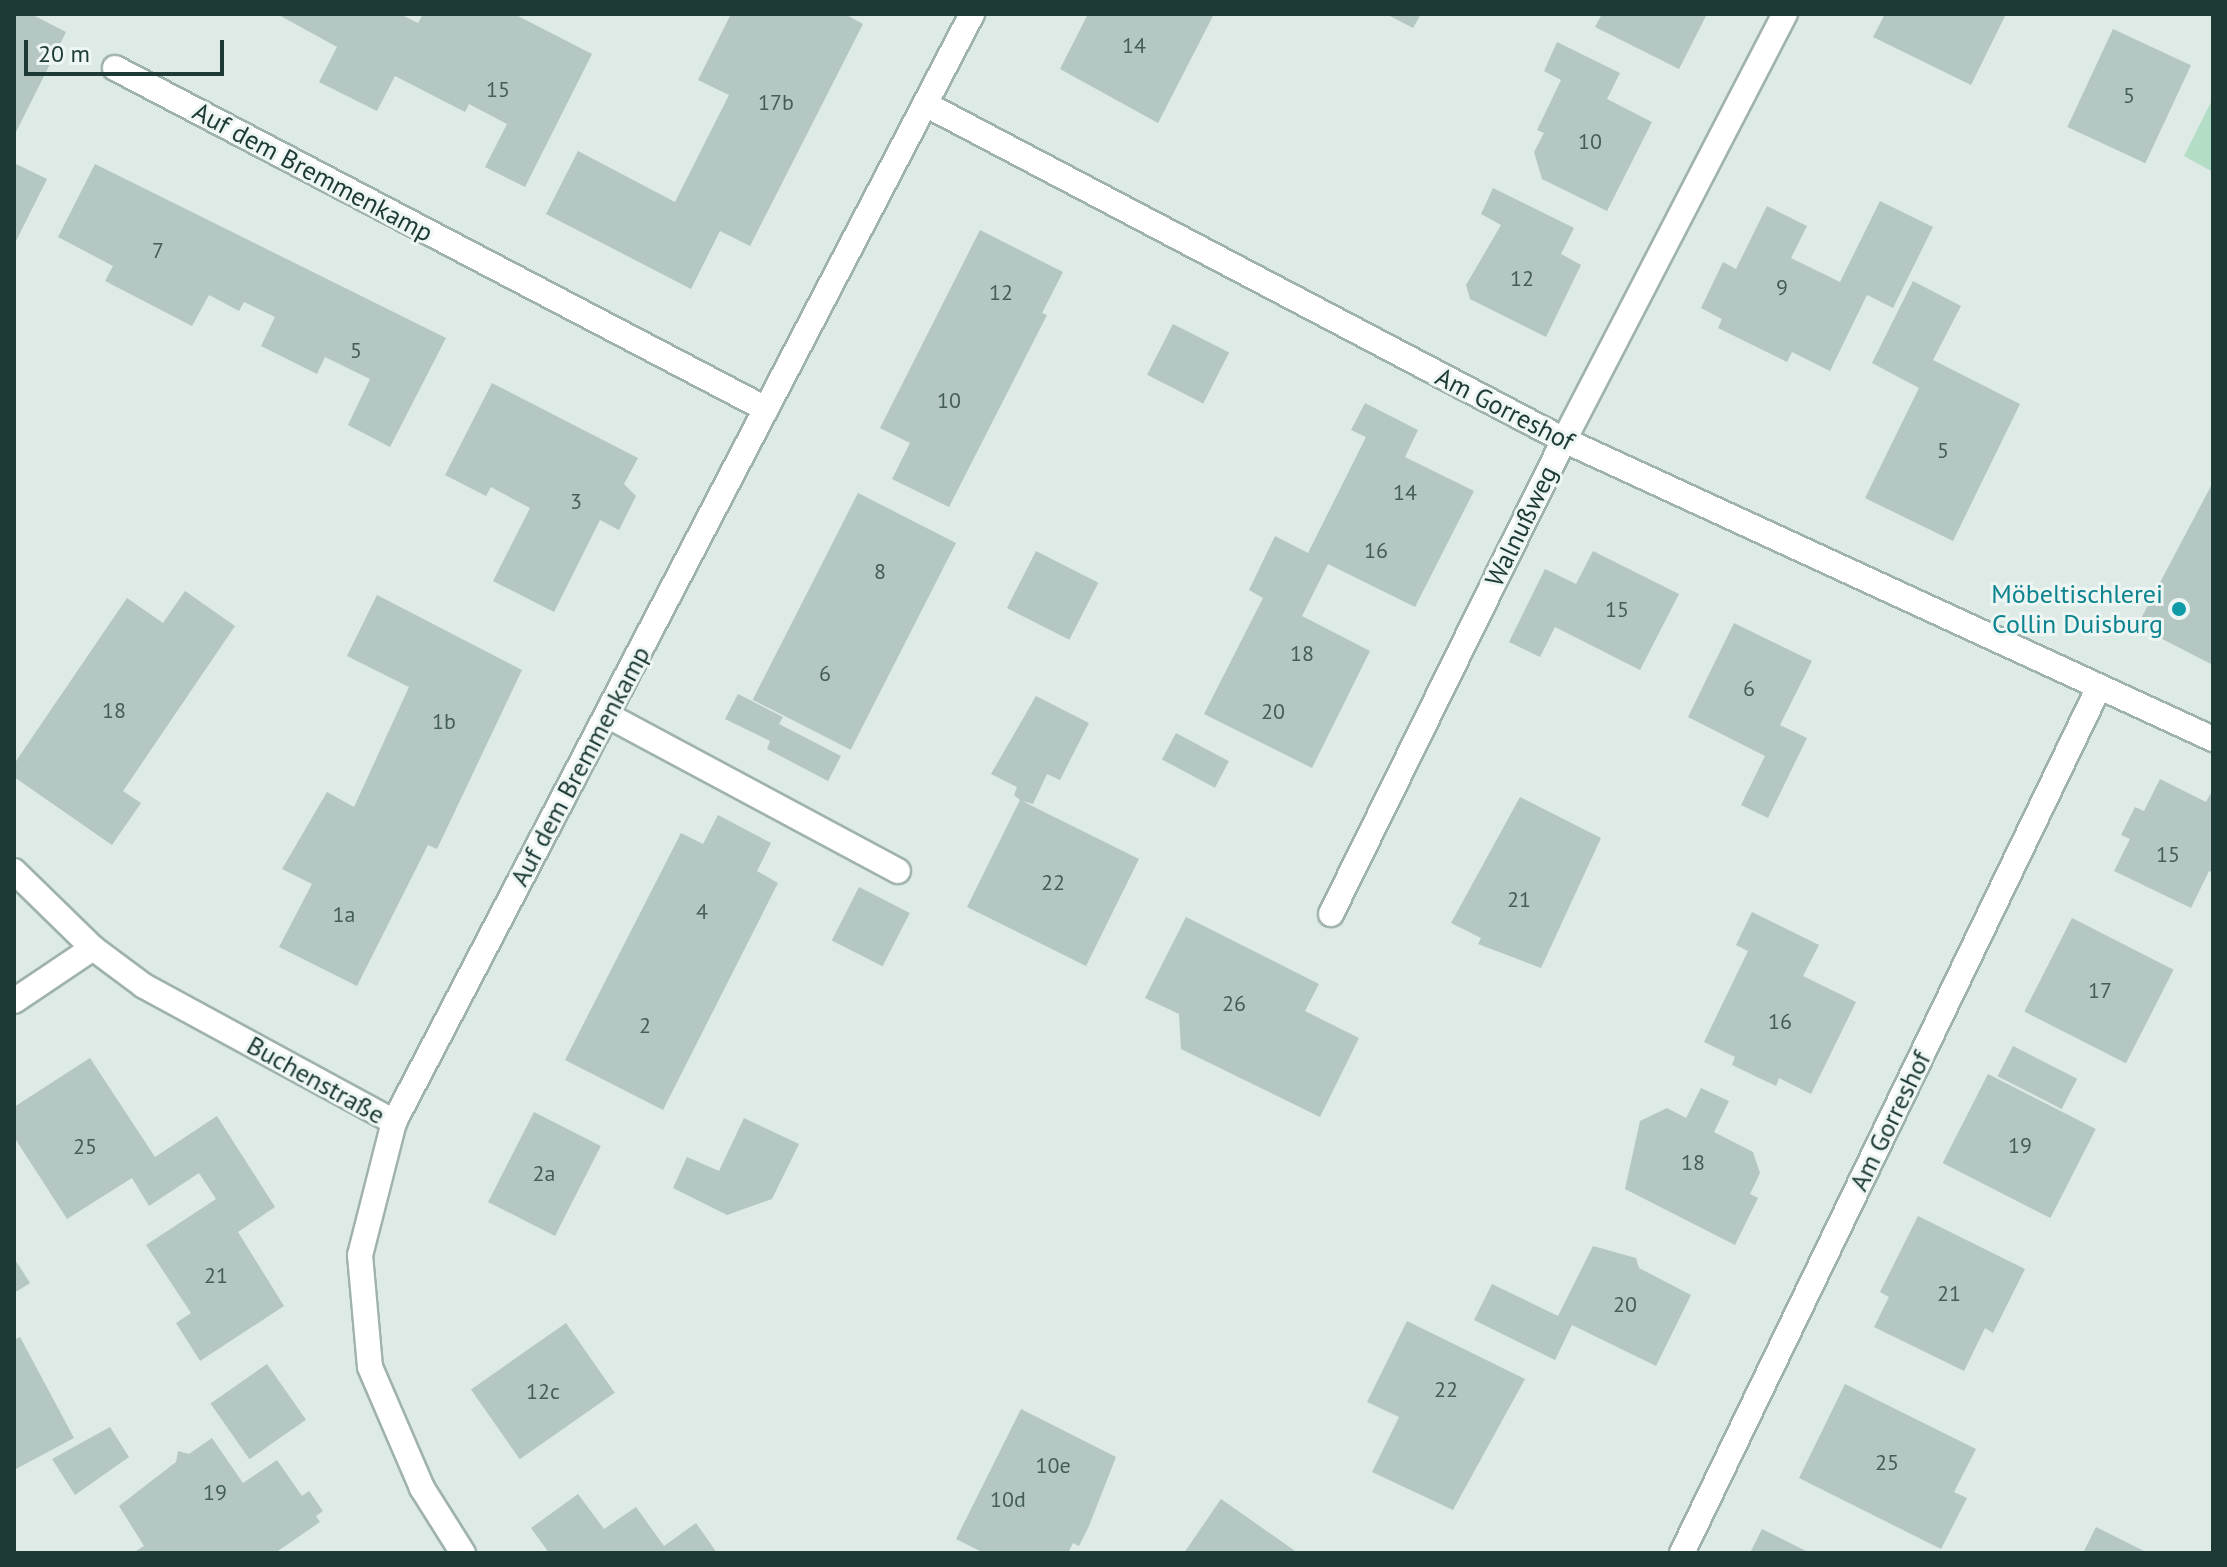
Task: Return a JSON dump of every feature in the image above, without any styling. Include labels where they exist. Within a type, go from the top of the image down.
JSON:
[{"type":"street","name":"Auf dem Bremmenkamp","points":[[394,1122],[972,14]]},
{"type":"street","name":"Walnußweg","points":[[1331,914],[1564,440],[1785,14]]},
{"type":"street","name":"Auf dem Bremmenkamp","points":[[115,68],[766,409]]},
{"type":"street","name":"Am Gorreshof","points":[[925,104],[1564,440],[2098,689],[2213,739]]},
{"type":"street","name":"Am Gorreshof","points":[[1682,1553],[2098,689]]},
{"type":"street","points":[[607,715],[898,871]]},
{"type":"street","name":"Buchenstraße","points":[[14,871],[93,948],[144,986],[394,1122],[360,1255],[370,1367],[422,1488],[463,1553]]},
{"type":"street","points":[[14,1001],[93,948]]},
{"type":"green space","points":[[2213,98],[2213,172],[2184,156]]},
{"type":"building","points":[[14,14],[31,14],[66,32],[14,136]]},
{"type":"building","points":[[277,14],[400,14],[418,23],[423,14],[514,14],[592,54],[525,187],[485,167],[507,124],[469,104],[465,112],[395,76],[377,111],[319,82],[337,47]]},
{"type":"building","points":[[731,14],[845,14],[863,24],[750,246],[720,231],[691,289],[546,214],[578,151],[675,202],[729,95],[698,80]]},
{"type":"building","points":[[1088,14],[1214,14],[1158,123],[1060,69]]},
{"type":"building","points":[[1386,14],[1421,14],[1413,28]]},
{"type":"building","points":[[1602,14],[1707,14],[1679,69],[1595,27]]},
{"type":"building","points":[[1885,14],[2006,14],[1971,85],[1873,37]]},
{"type":"building","points":[[2113,29],[2191,65],[2145,163],[2067,127]]},
{"type":"building","points":[[1557,42],[1620,73],[1607,99],[1652,122],[1607,211],[1542,179],[1534,152],[1544,133],[1537,130],[1561,80],[1544,71]]},
{"type":"building","points":[[14,163],[47,179],[14,245]]},
{"type":"building","points":[[95,164],[446,338],[390,447],[348,425],[370,379],[325,357],[317,374],[261,346],[275,317],[244,302],[239,311],[209,295],[192,326],[105,281],[113,266],[58,237]]},
{"type":"building","points":[[1493,188],[1574,228],[1561,254],[1581,265],[1546,337],[1470,299],[1466,285],[1501,225],[1481,214]]},
{"type":"building","points":[[1880,201],[1933,227],[1893,308],[1867,295],[1830,371],[1792,352],[1787,362],[1718,328],[1722,319],[1701,308],[1723,262],[1736,269],[1767,206],[1807,226],[1791,258],[1840,282]]},
{"type":"building","points":[[980,230],[1063,272],[1042,313],[1047,315],[949,507],[892,479],[910,443],[880,428]]},
{"type":"building","points":[[1913,281],[1961,306],[1933,360],[2020,404],[1953,541],[1865,498],[1919,388],[1872,363]]},
{"type":"building","points":[[1173,324],[1229,353],[1203,403],[1147,375]]},
{"type":"building","points":[[492,383],[638,458],[624,484],[636,496],[619,530],[600,520],[554,612],[493,581],[530,508],[491,487],[486,496],[445,475]]},
{"type":"building","points":[[1365,403],[1418,430],[1405,457],[1474,491],[1415,607],[1328,564],[1302,616],[1370,651],[1312,768],[1204,714],[1263,598],[1249,590],[1275,536],[1308,553],[1366,437],[1351,430]]},
{"type":"building","name":"Möbeltischlerei Collin Duisburg","points":[[2213,487],[2213,665],[2137,626]]},
{"type":"building","points":[[858,493],[956,543],[851,750],[753,700]]},
{"type":"building","points":[[1036,551],[1098,583],[1069,640],[1007,608]]},
{"type":"building","points":[[1593,551],[1679,594],[1640,670],[1555,627],[1540,657],[1509,642],[1545,569],[1576,584]]},
{"type":"building","points":[[185,591],[235,626],[123,791],[141,803],[112,845],[14,777],[14,764],[127,598],[163,623]]},
{"type":"building","points":[[377,595],[522,670],[437,849],[428,845],[357,986],[279,947],[312,884],[282,869],[327,792],[354,807],[409,687],[347,656]]},
{"type":"building","points":[[1734,623],[1812,661],[1780,725],[1807,738],[1768,818],[1741,805],[1765,756],[1688,717]]},
{"type":"building","points":[[738,694],[783,717],[779,724],[841,756],[828,781],[767,749],[770,741],[725,719]]},
{"type":"building","points":[[1036,696],[1089,723],[1060,780],[1047,774],[1033,804],[1022,801],[1139,859],[1086,966],[967,907],[1020,800],[1014,795],[1017,787],[991,774]]},
{"type":"building","points":[[1176,733],[1229,761],[1215,788],[1162,759]]},
{"type":"building","points":[[2160,779],[2206,802],[2213,789],[2213,873],[2209,871],[2191,908],[2114,871],[2130,839],[2121,835],[2135,807],[2144,811]]},
{"type":"building","points":[[1520,797],[1601,838],[1541,968],[1478,944],[1481,938],[1451,923]]},
{"type":"building","points":[[718,815],[771,843],[757,871],[778,883],[663,1110],[565,1060],[681,833],[703,844]]},
{"type":"building","points":[[859,887],[910,913],[883,966],[832,940]]},
{"type":"building","points":[[1752,912],[1819,945],[1803,976],[1856,1002],[1811,1094],[1779,1078],[1776,1086],[1732,1065],[1735,1057],[1704,1042],[1748,951],[1736,945]]},
{"type":"building","points":[[1186,917],[1319,984],[1305,1011],[1359,1038],[1320,1117],[1181,1049],[1179,1014],[1145,998]]},
{"type":"building","points":[[2072,918],[2174,970],[2126,1063],[2024,1012]]},
{"type":"building","points":[[2013,1046],[2077,1079],[2062,1109],[1998,1076]]},
{"type":"building","points":[[90,1058],[155,1157],[217,1116],[275,1207],[238,1232],[284,1306],[200,1361],[176,1323],[191,1313],[146,1245],[216,1199],[199,1173],[149,1206],[132,1178],[67,1219],[14,1137],[14,1107]]},
{"type":"building","points":[[1988,1074],[2096,1129],[2050,1218],[1943,1163]]},
{"type":"building","points":[[1701,1088],[1729,1101],[1714,1132],[1753,1152],[1760,1173],[1750,1194],[1758,1198],[1735,1245],[1625,1189],[1640,1121],[1667,1108],[1686,1118]]},
{"type":"building","points":[[534,1112],[601,1146],[555,1236],[488,1202]]},
{"type":"building","points":[[744,1118],[799,1144],[772,1199],[727,1215],[673,1188],[687,1157],[719,1171]]},
{"type":"building","points":[[1918,1216],[2025,1269],[1993,1333],[1985,1328],[1964,1371],[1874,1327],[1889,1297],[1880,1292]]},
{"type":"building","points":[[1593,1246],[1636,1258],[1639,1268],[1691,1295],[1656,1366],[1572,1325],[1555,1360],[1474,1320],[1492,1284],[1558,1316]]},
{"type":"building","points":[[14,1258],[30,1283],[14,1293]]},
{"type":"building","points":[[1407,1321],[1525,1379],[1453,1510],[1372,1472],[1399,1417],[1367,1402]]},
{"type":"building","points":[[566,1323],[615,1393],[520,1459],[471,1390]]},
{"type":"building","points":[[20,1337],[74,1438],[14,1470],[14,1340]]},
{"type":"building","points":[[267,1364],[306,1420],[249,1459],[210,1404]]},
{"type":"building","points":[[1845,1384],[1976,1449],[1954,1492],[1967,1498],[1941,1549],[1799,1478]]},
{"type":"building","points":[[1021,1409],[1116,1457],[1079,1546],[1073,1543],[1068,1553],[984,1553],[956,1539]]},
{"type":"building","points":[[110,1427],[129,1457],[75,1495],[52,1459]]},
{"type":"building","points":[[212,1438],[243,1483],[277,1460],[302,1496],[309,1491],[323,1511],[316,1516],[320,1522],[275,1553],[133,1553],[144,1546],[119,1506],[176,1462],[178,1451],[189,1454]]},
{"type":"building","points":[[578,1494],[604,1529],[636,1507],[664,1546],[696,1523],[717,1553],[549,1553],[531,1528]]},
{"type":"building","points":[[1221,1499],[1298,1553],[1184,1553]]},
{"type":"building","points":[[2096,1527],[2148,1553],[2083,1553]]},
{"type":"building","points":[[1762,1529],[1810,1553],[1750,1553]]},
{"type":"place","name":"Möbeltischlerei Collin Duisburg","points":[[2179,609]]}]
